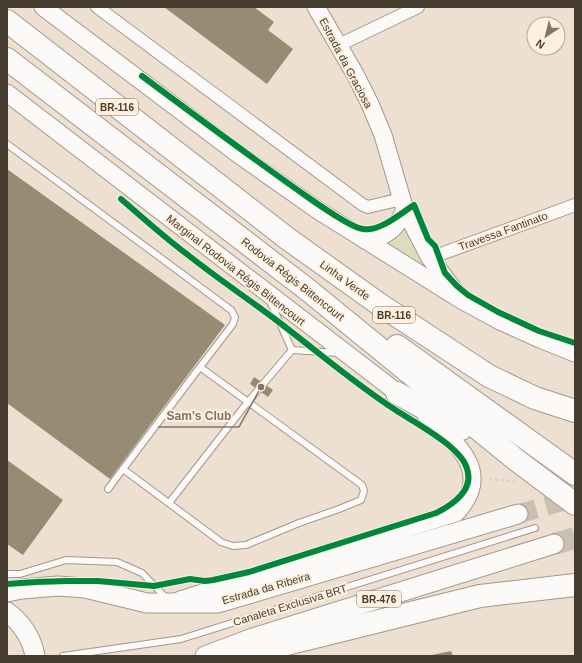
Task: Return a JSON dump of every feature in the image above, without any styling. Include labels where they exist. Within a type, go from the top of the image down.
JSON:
[{"type":"highway","name":"Linha Verde","points":[[7,21],[288,239],[378,304],[488,376],[535,398],[575,411]]},
{"type":"highway","name":"Rodovia Régis Bittencourt","points":[[7,59],[308,290],[515,459],[575,504]]},
{"type":"highway","name":"BR-116","points":[[308,290],[359,319],[575,474]]},
{"type":"highway","points":[[398,392],[515,459]]},
{"type":"highway","points":[[231,656],[270,648],[480,596],[575,585]]},
{"type":"main road","points":[[43,7],[279,184],[365,240],[463,301],[500,321],[575,353]]},
{"type":"main road","name":"Estrada da Graciosa","points":[[316,7],[355,74],[380,129],[404,205],[430,258],[463,301]]},
{"type":"main road","name":"Marginal Rodovia Régis Bittencourt","points":[[7,93],[345,354],[398,392],[427,416],[462,450],[470,464],[472,479],[470,492],[464,504],[456,513],[170,603]]},
{"type":"main road","points":[[365,240],[376,239],[392,229],[401,219],[404,205]]},
{"type":"main road","name":"Estrada da Ribeira","points":[[7,592],[22,589],[58,586],[85,588],[148,603],[218,603],[518,514]]},
{"type":"main road","name":"BR-476","points":[[205,656],[253,638],[554,544]]},
{"type":"main road","points":[[7,612],[16,619],[27,634],[35,656]]},
{"type":"street","points":[[96,7],[363,205],[404,205]]},
{"type":"street","points":[[339,45],[418,7]]},
{"type":"street","name":"Travessa Fantinato","points":[[430,258],[575,205]]},
{"type":"lane","points":[[7,144],[231,310],[235,317],[233,324],[108,489]]},
{"type":"lane","points":[[266,293],[292,350]]},
{"type":"lane","points":[[292,350],[345,354]]},
{"type":"lane","points":[[169,504],[247,403],[292,350]]},
{"type":"lane","points":[[123,469],[221,542],[233,546],[246,545],[299,523],[362,500],[364,491],[362,484],[247,403],[200,367]]},
{"type":"lane","name":"Canaleta Exclusiva BRT","points":[[63,656],[181,639],[535,528]]},
{"type":"lane","points":[[7,574],[20,574],[66,560],[117,562],[142,573],[170,603]]},
{"type":"green space","points":[[405,223],[416,251],[434,273],[382,242]]},
{"type":"building","points":[[164,7],[254,7],[274,22],[268,30],[293,49],[267,84]]},
{"type":"building","points":[[7,169],[225,325],[110,479],[7,403]]},
{"type":"building","points":[[254,377],[273,390],[268,397],[250,384]]},
{"type":"building","points":[[7,460],[63,500],[23,555],[7,544]]},
{"type":"building","points":[[451,651],[453,656],[432,656],[432,655]]},
{"type":"tunnel","points":[[518,514],[575,498]]},
{"type":"tunnel","points":[[554,544],[575,538]]},
{"type":"cycle path","points":[[142,76],[288,183],[351,225],[363,229],[376,228],[390,221],[414,205],[428,239],[435,246],[445,273],[457,286],[468,295],[498,312],[539,331],[575,343]]},
{"type":"cycle path","points":[[7,584],[98,581],[154,586],[190,579],[205,581],[213,580],[249,572],[436,513],[450,505],[462,495],[466,489],[468,482],[466,466],[454,450],[434,434],[394,409],[350,378],[280,323],[179,248],[121,199]]},
{"type":"place","name":"Sam's Club","points":[[261,387]]}]
